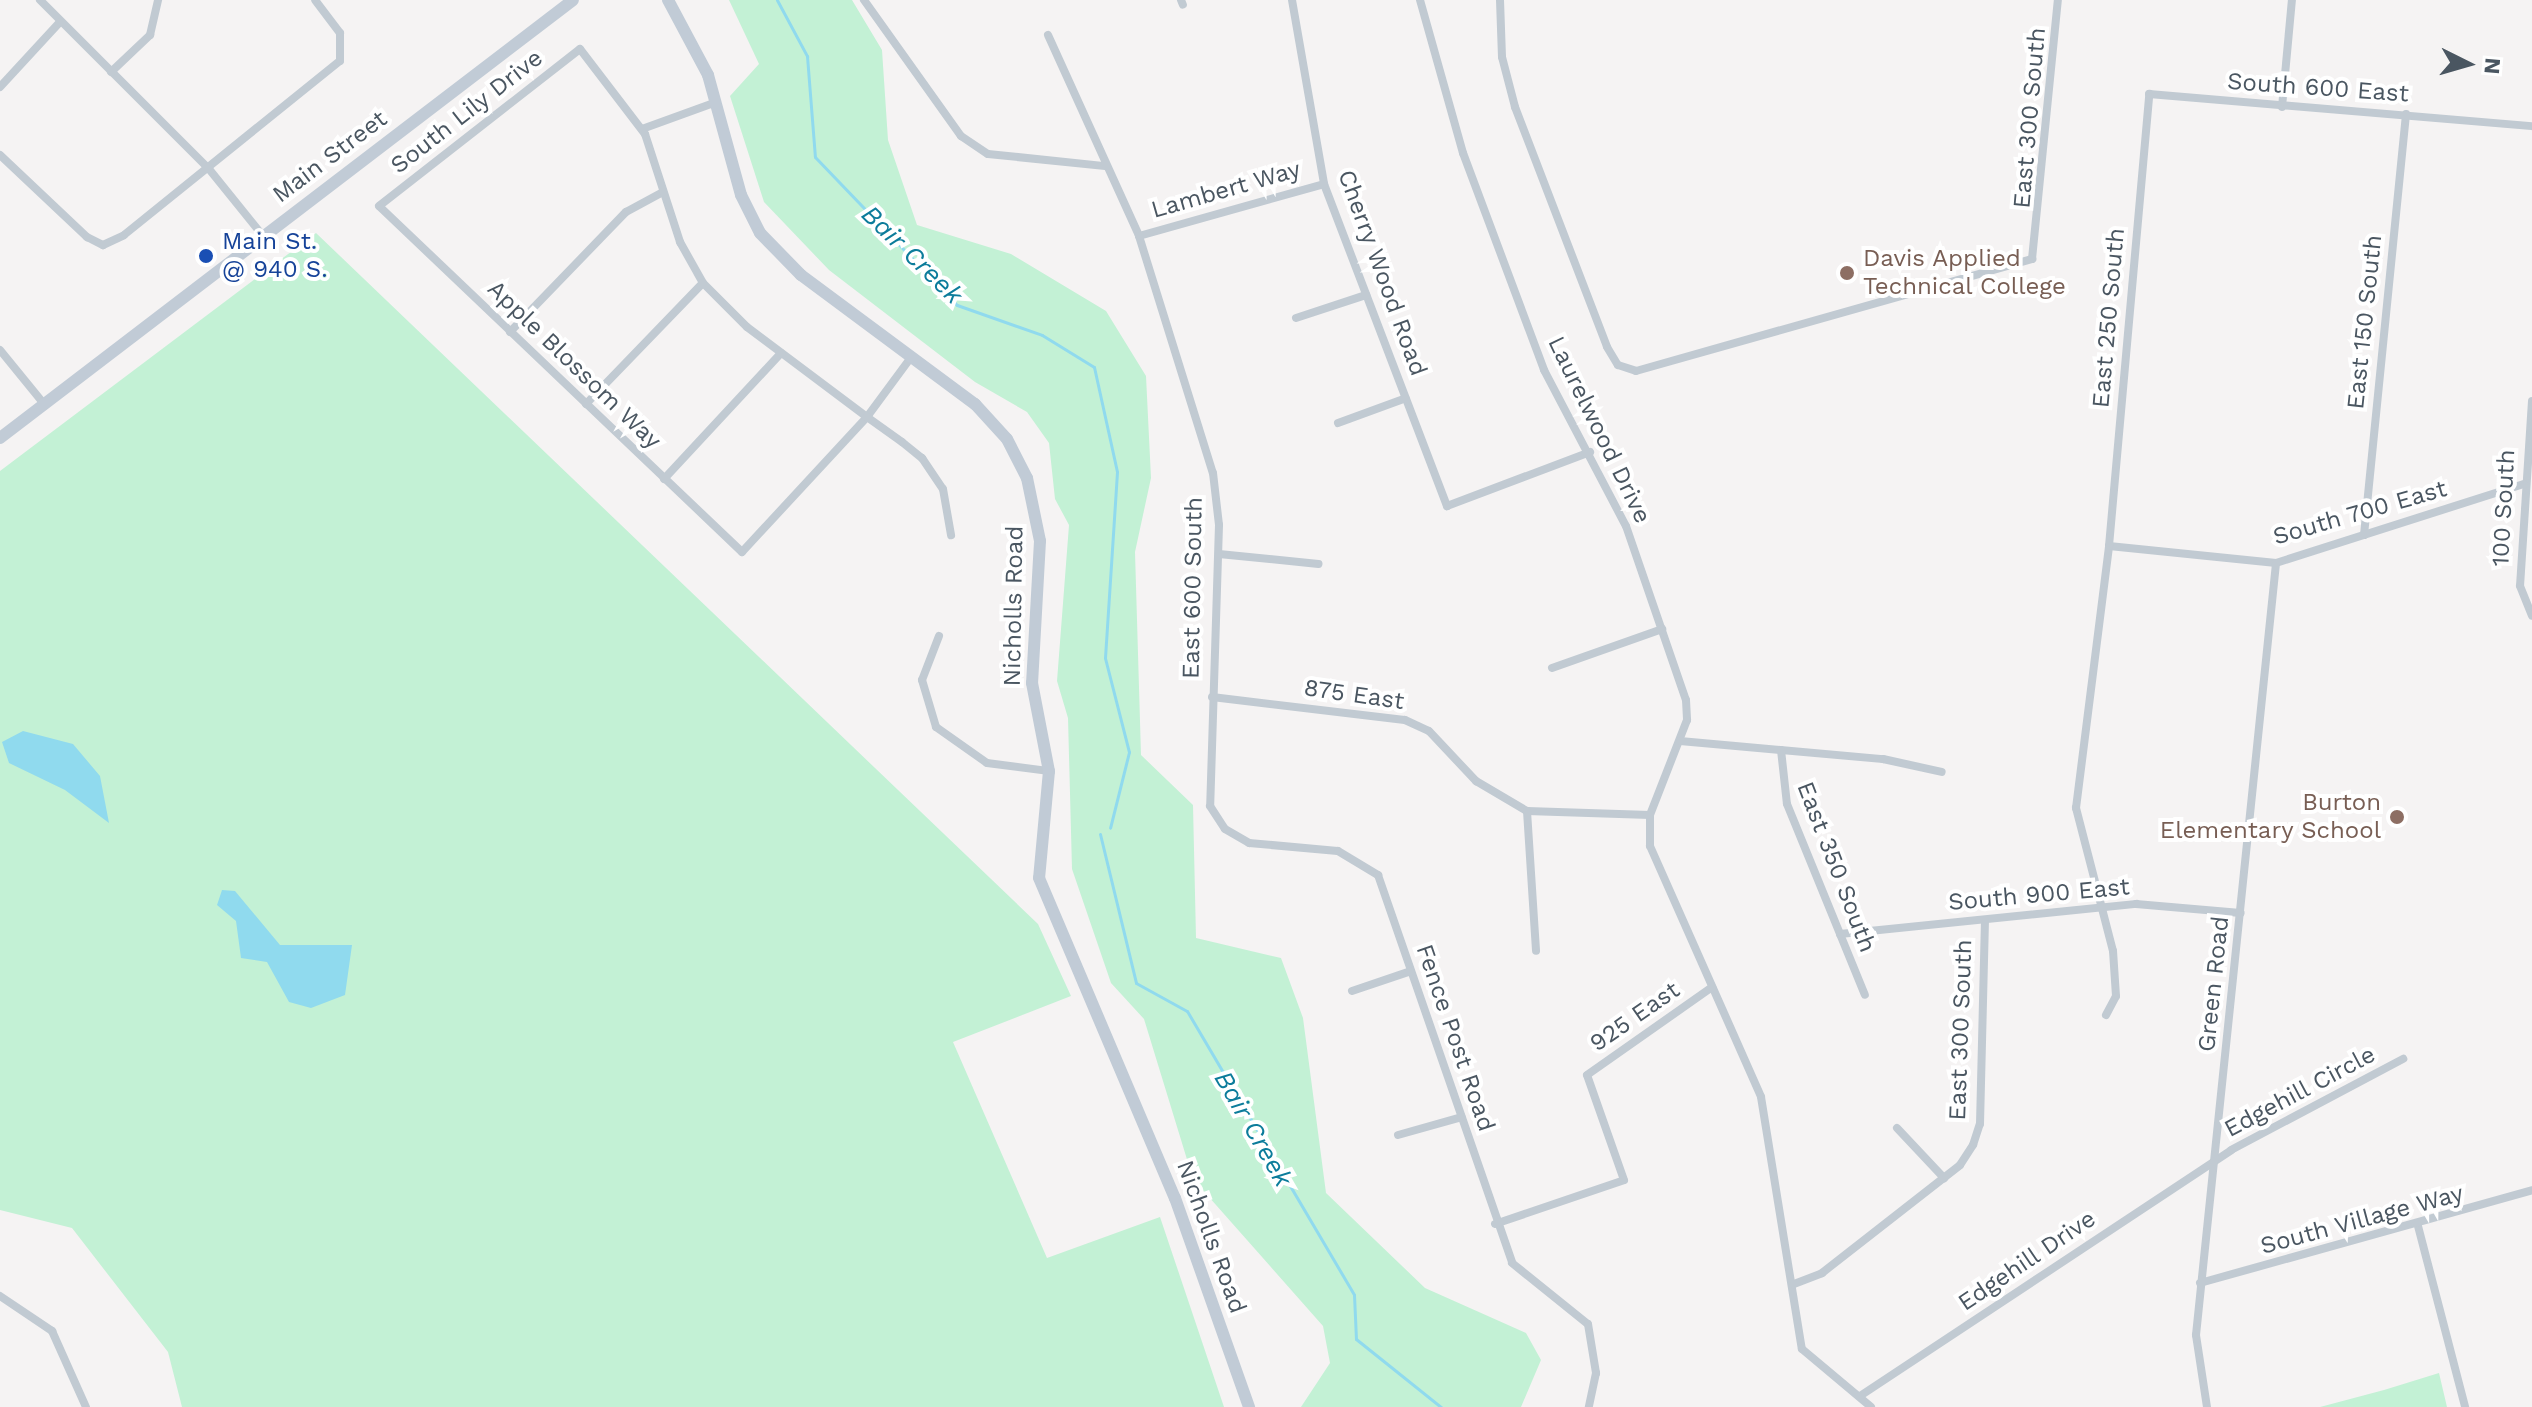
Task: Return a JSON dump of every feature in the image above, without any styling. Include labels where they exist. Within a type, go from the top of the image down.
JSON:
[{"type":"street","points":[[40,0],[59,23],[209,169],[263,236]]},
{"type":"street","points":[[111,72],[150,35],[158,0]]},
{"type":"street","points":[[0,155],[103,245],[209,169],[340,61],[340,33],[315,0]]},
{"type":"street","name":"Main Street","points":[[0,438],[573,0]]},
{"type":"street","name":"Nicholls Road","points":[[668,0],[697,48],[760,233],[801,275],[912,356],[998,427],[1032,492],[1040,541],[1032,683],[1049,771],[1037,846],[1043,889],[1170,1187],[1249,1407]]},
{"type":"street","points":[[864,0],[961,136],[988,154],[1105,166]]},
{"type":"street","name":"Cherry Wood Road","points":[[1292,0],[1324,184],[1447,506],[1590,452]]},
{"type":"street","name":"Laurelwood Drive","points":[[1420,0],[1468,168],[1544,370],[1590,452],[1626,526],[1686,700],[1680,741],[1650,815]]},
{"type":"street","name":"East 300 South","points":[[1500,0],[1502,57],[1515,107],[1607,347],[1618,365],[1636,371],[2032,259],[2058,0]]},
{"type":"street","points":[[2282,107],[2292,0]]},
{"type":"street","points":[[0,87],[59,23]]},
{"type":"street","name":"East 600 South","points":[[1048,35],[1139,236],[1213,473],[1219,554],[1207,761]]},
{"type":"street","name":"South Lily Drive","points":[[379,206],[580,49],[642,129]]},
{"type":"street","name":"South 600 East","points":[[2149,94],[2532,126]]},
{"type":"street","name":"East 250 South","points":[[2101,908],[2076,818],[2109,546],[2149,94]]},
{"type":"street","points":[[714,103],[642,129],[663,192],[703,283],[781,353],[931,468],[948,502],[951,535]]},
{"type":"street","name":"East 150 South","points":[[2364,535],[2406,114]]},
{"type":"street","name":"Lambert Way","points":[[1139,236],[1324,184]]},
{"type":"street","points":[[510,332],[626,212],[663,192]]},
{"type":"street","name":"Apple Blossom Way","points":[[379,206],[742,552],[867,417]]},
{"type":"street","points":[[586,404],[703,283]]},
{"type":"street","points":[[1296,318],[1366,295]]},
{"type":"street","points":[[0,350],[44,404]]},
{"type":"street","points":[[664,479],[781,353]]},
{"type":"street","points":[[867,417],[912,356]]},
{"type":"street","points":[[1338,423],[1406,398]]},
{"type":"street","name":"100 South","points":[[2532,401],[2524,484],[2520,586],[2532,616]]},
{"type":"street","name":"South 700 East","points":[[2109,546],[2276,563],[2524,484]]},
{"type":"street","points":[[1219,554],[1319,564]]},
{"type":"street","name":"Green Road","points":[[2207,1407],[2196,1335],[2200,1283],[2217,1162],[2276,563]]},
{"type":"street","points":[[1552,668],[1662,629]]},
{"type":"street","points":[[939,636],[922,680],[936,727],[987,763],[1049,771]]},
{"type":"street","name":"875 East","points":[[1212,697],[1405,720],[1429,731],[1476,781],[1527,811],[1650,815]]},
{"type":"street","points":[[1680,741],[1781,750],[1942,772]]},
{"type":"street","name":"East 350 South","points":[[1781,750],[1787,804],[1865,995]]},
{"type":"street","name":"Fence Post Road","points":[[1207,761],[1210,806],[1225,829],[1249,843],[1338,851],[1378,875],[1462,1117],[1495,1224],[1512,1263],[1588,1324],[1596,1373],[1589,1407]]},
{"type":"street","points":[[1527,811],[1536,951]]},
{"type":"street","points":[[1650,815],[1659,873],[1761,1097],[1794,1284],[1802,1349],[1871,1407]]},
{"type":"street","points":[[2101,908],[2116,996],[2106,1015]]},
{"type":"street","name":"South 900 East","points":[[1840,934],[2101,908],[2241,913]]},
{"type":"street","name":"East 300 South","points":[[1794,1284],[1822,1273],[1960,1165],[1980,1124],[1985,920]]},
{"type":"street","points":[[1352,991],[1411,971]]},
{"type":"street","name":"925 East","points":[[1495,1224],[1624,1180],[1587,1075],[1712,987]]},
{"type":"street","name":"Edgehill Circle","points":[[2217,1162],[2403,1059]]},
{"type":"street","points":[[1398,1135],[1462,1117]]},
{"type":"street","points":[[1897,1128],[1944,1178]]},
{"type":"street","name":"Edgehill Drive","points":[[1860,1396],[2217,1162]]},
{"type":"street","name":"South Village Way","points":[[2200,1283],[2418,1226],[2532,1190]]},
{"type":"street","points":[[2418,1226],[2465,1407]]},
{"type":"street","points":[[0,1296],[52,1331],[86,1407]]},
{"type":"green space","points":[[729,0],[852,0],[882,50],[888,140],[917,225],[1011,254],[1106,311],[1146,376],[1151,478],[1135,552],[1141,755],[1193,805],[1196,938],[1281,958],[1303,1018],[1326,1193],[1425,1288],[1526,1333],[1541,1360],[1521,1407],[1301,1407],[1330,1363],[1323,1326],[1193,1179],[1144,1019],[1111,983],[1072,869],[1068,718],[1057,681],[1069,525],[1055,499],[1049,443],[1027,412],[975,382],[829,270],[764,202],[730,96],[759,64]]},
{"type":"green space","points":[[316,233],[1038,924],[1071,996],[953,1042],[1047,1258],[1160,1217],[1224,1407],[182,1407],[168,1352],[72,1228],[0,1210],[0,471]]},
{"type":"green space","points":[[2439,1373],[2447,1407],[2320,1407],[2384,1390]]},
{"type":"water","points":[[23,731],[73,744],[100,776],[109,823],[65,790],[9,763],[2,742]]},
{"type":"water","points":[[222,890],[235,891],[280,945],[352,945],[345,995],[311,1008],[289,1002],[267,962],[241,958],[236,921],[217,905]]},
{"type":"waterway","name":"Bair Creek","points":[[777,0],[807,56],[815,157],[957,305],[1042,335],[1094,367],[1117,472],[1105,658],[1129,752],[1110,828]]},
{"type":"waterway","name":"Bair Creek","points":[[1100,834],[1136,983],[1187,1011],[1354,1295],[1356,1339],[1441,1407]]},
{"type":"place","name":"Main St. @ 940 S.","points":[[206,256]]},
{"type":"place","name":"Davis Applied Technical College","points":[[1847,273]]},
{"type":"place","name":"Burton Elementary School","points":[[2397,817]]}]
